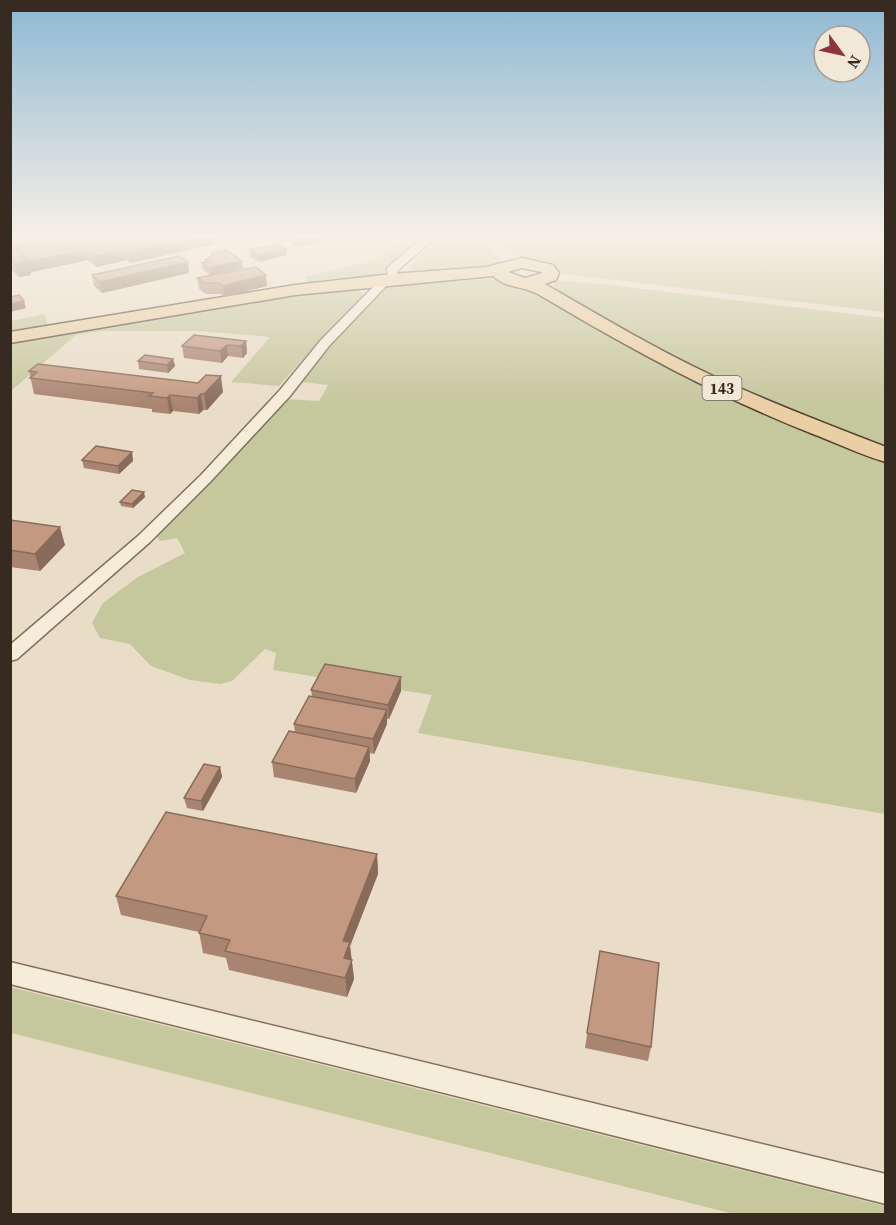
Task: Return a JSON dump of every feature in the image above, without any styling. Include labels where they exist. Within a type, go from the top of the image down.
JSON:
[{"type":"main road","name":"143","points":[[10,338],[282,292]]},
{"type":"main road","name":"143","points":[[547,292],[636,345],[703,379],[783,415],[885,455]]},
{"type":"main road","name":"143","points":[[555,292],[567,303]]},
{"type":"street","points":[[10,655],[144,539],[199,485],[285,393],[325,343],[381,292]]},
{"type":"street","points":[[10,973],[885,1189]]},
{"type":"green space","points":[[361,292],[364,296],[317,343],[279,386],[231,382],[270,337],[196,331],[101,331],[76,335],[11,391],[11,342],[302,294]]},
{"type":"green space","points":[[380,292],[538,292],[627,345],[727,396],[885,461],[885,814],[418,733],[432,695],[273,670],[276,653],[265,649],[232,681],[220,684],[190,680],[151,666],[130,644],[100,638],[92,623],[103,603],[138,577],[185,553],[177,538],[160,541],[156,536],[286,399],[319,401],[328,385],[301,382],[299,379]]},
{"type":"green space","points":[[670,292],[885,318],[885,450],[693,367],[631,334],[563,293]]},
{"type":"green space","points":[[718,292],[885,292],[885,312]]},
{"type":"green space","points":[[44,314],[49,327],[11,334],[11,321]]},
{"type":"green space","points":[[10,987],[885,1206],[885,1214],[734,1214],[11,1033]]},
{"type":"building","points":[[19,295],[24,301],[10,304],[10,297]]},
{"type":"building","points":[[194,335],[246,341],[241,346],[227,345],[220,351],[182,346]]},
{"type":"building","points":[[145,355],[173,359],[167,365],[138,361]]},
{"type":"building","points":[[38,364],[198,383],[206,375],[221,376],[197,398],[170,395],[167,398],[149,396],[153,393],[30,378],[37,372],[29,371]]},
{"type":"building","points":[[96,446],[132,452],[118,466],[82,460]]},
{"type":"building","points":[[132,490],[144,492],[132,504],[120,502]]},
{"type":"building","points":[[10,520],[60,527],[35,554],[10,550]]},
{"type":"building","points":[[325,664],[401,677],[388,705],[311,690]]},
{"type":"building","points":[[309,696],[387,710],[373,739],[294,724]]},
{"type":"building","points":[[289,731],[369,747],[355,779],[272,762]]},
{"type":"building","points":[[204,764],[220,767],[201,801],[184,798]]},
{"type":"building","points":[[166,812],[377,854],[343,941],[350,942],[344,958],[352,960],[345,978],[225,951],[230,940],[199,933],[207,916],[116,896]]},
{"type":"building","points":[[600,951],[659,963],[651,1047],[587,1033]]}]
